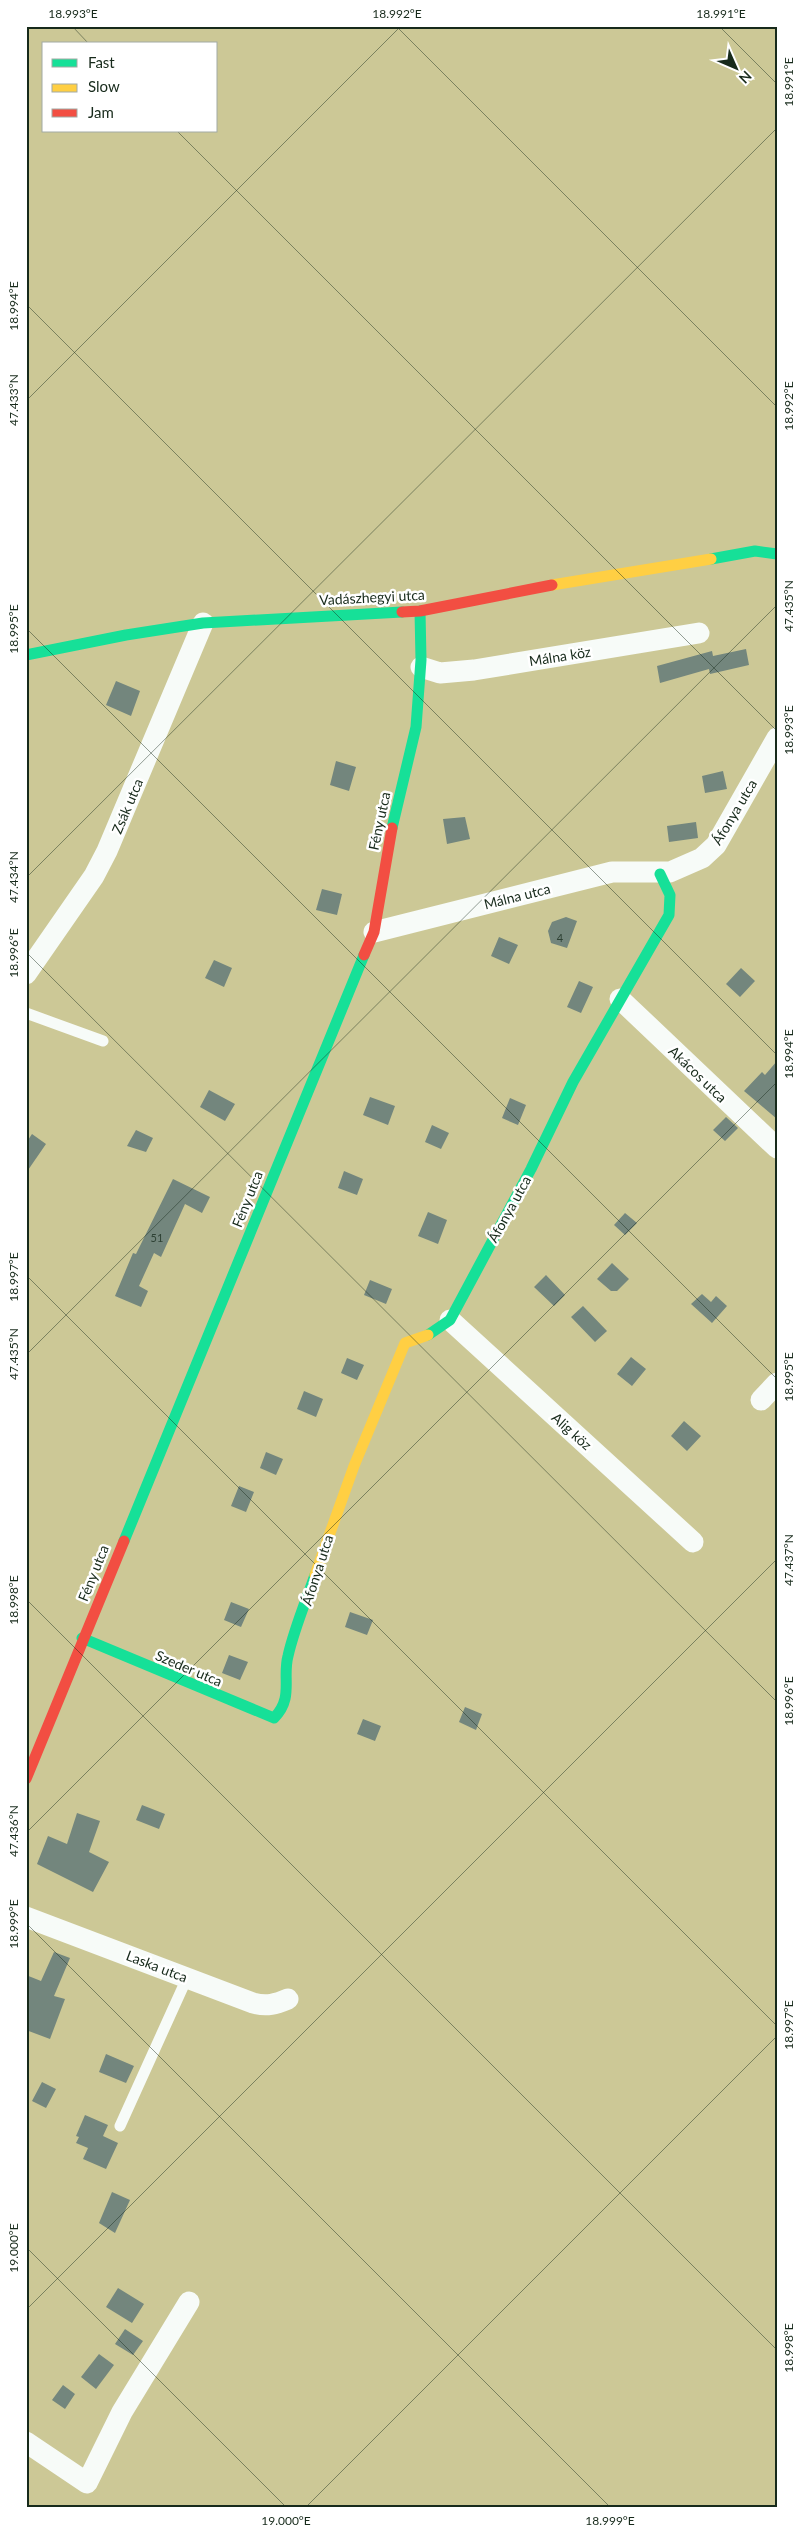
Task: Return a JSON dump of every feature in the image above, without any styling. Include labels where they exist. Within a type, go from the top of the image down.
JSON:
[{"type":"street","name":"Vadászhegyi utca","points":[[26,655],[126,635],[203,624],[281,617],[420,611],[561,583],[663,568],[735,554],[755,551],[776,553]]},
{"type":"street","name":"Fény utca","points":[[26,1778],[374,932],[391,832],[416,727],[421,667],[420,611]]},
{"type":"street","name":"Zsák utca","points":[[26,974],[94,876],[108,851],[203,624]]},
{"type":"street","name":"Málna köz","points":[[421,667],[440,673],[474,670],[699,633]]},
{"type":"street","name":"Áfonya utca","points":[[282,1710],[288,1680],[287,1658],[323,1549],[354,1466],[405,1343],[428,1335],[450,1320],[531,1169],[573,1082],[669,915],[670,895],[660,874],[687,866],[702,858],[716,846],[777,738]]},
{"type":"street","name":"Málna utca","points":[[374,932],[612,872],[660,874]]},
{"type":"street","name":"Akácos utca","points":[[620,999],[777,1148]]},
{"type":"street","name":"Alig köz","points":[[450,1320],[693,1542]]},
{"type":"street","points":[[761,1400],[777,1383]]},
{"type":"street","name":"Szeder utca","points":[[82,1638],[264,1716],[274,1718],[282,1710]]},
{"type":"street","name":"Laska utca","points":[[26,1917],[263,2006],[288,1998]]},
{"type":"street","points":[[26,2442],[87,2483],[122,2412],[189,2302]]},
{"type":"lane","points":[[26,1013],[102,1041]]},
{"type":"lane","points":[[120,2126],[187,1978]]},
{"type":"shaded area","points":[[26,26],[777,26],[777,2508],[26,2508]]},
{"type":"building","points":[[746,649],[749,665],[710,674],[709,669],[660,683],[657,666],[712,651],[713,656]]},
{"type":"building","points":[[116,681],[140,691],[131,716],[106,705]]},
{"type":"building","points":[[336,761],[356,767],[349,791],[330,785]]},
{"type":"building","points":[[723,771],[727,789],[705,793],[702,776]]},
{"type":"building","points":[[465,817],[470,839],[447,844],[443,819]]},
{"type":"building","points":[[696,822],[698,838],[669,842],[667,826]]},
{"type":"building","points":[[322,889],[342,894],[337,915],[316,910]]},
{"type":"building","points":[[566,917],[577,921],[567,948],[551,943],[548,931],[552,922]]},
{"type":"building","points":[[499,937],[518,945],[509,964],[491,956]]},
{"type":"building","points":[[214,960],[232,968],[224,987],[205,978]]},
{"type":"building","points":[[741,968],[755,981],[740,997],[726,984]]},
{"type":"building","points":[[579,981],[593,987],[581,1013],[567,1007]]},
{"type":"building","points":[[777,1061],[777,1119],[744,1091],[762,1072],[765,1075]]},
{"type":"building","points":[[209,1090],[235,1104],[225,1121],[200,1107]]},
{"type":"building","points":[[370,1097],[395,1106],[388,1125],[363,1115]]},
{"type":"building","points":[[510,1098],[526,1105],[518,1125],[502,1118]]},
{"type":"building","points":[[726,1117],[738,1128],[725,1141],[713,1130]]},
{"type":"building","points":[[432,1125],[449,1133],[441,1149],[425,1142]]},
{"type":"building","points":[[136,1130],[153,1138],[146,1152],[127,1146]]},
{"type":"building","points":[[32,1134],[46,1144],[26,1173],[26,1143]]},
{"type":"building","points":[[344,1171],[363,1179],[357,1195],[338,1188]]},
{"type":"building","points":[[173,1179],[210,1197],[202,1213],[185,1204],[161,1257],[154,1253],[139,1286],[148,1291],[141,1307],[115,1296],[133,1253],[136,1254]]},
{"type":"building","points":[[428,1212],[447,1220],[438,1244],[418,1236]]},
{"type":"building","points":[[625,1213],[637,1223],[625,1235],[614,1225]]},
{"type":"building","points":[[612,1263],[629,1279],[617,1291],[611,1291],[597,1279]]},
{"type":"building","points":[[546,1275],[565,1295],[554,1306],[534,1287]]},
{"type":"building","points":[[370,1280],[392,1289],[386,1304],[364,1295]]},
{"type":"building","points":[[702,1294],[711,1302],[716,1296],[727,1306],[712,1323],[691,1304]]},
{"type":"building","points":[[583,1306],[607,1331],[595,1342],[571,1317]]},
{"type":"building","points":[[631,1357],[646,1369],[632,1386],[617,1374]]},
{"type":"building","points":[[347,1358],[364,1365],[357,1380],[341,1373]]},
{"type":"building","points":[[304,1391],[323,1399],[316,1417],[297,1409]]},
{"type":"building","points":[[684,1421],[701,1436],[687,1451],[671,1436]]},
{"type":"building","points":[[266,1452],[283,1459],[276,1475],[260,1468]]},
{"type":"building","points":[[239,1486],[254,1492],[246,1512],[231,1506]]},
{"type":"building","points":[[231,1602],[249,1609],[241,1627],[224,1620]]},
{"type":"building","points":[[350,1612],[373,1620],[367,1635],[345,1627]]},
{"type":"building","points":[[229,1655],[248,1662],[240,1680],[222,1673]]},
{"type":"building","points":[[465,1707],[482,1714],[476,1730],[459,1722]]},
{"type":"building","points":[[363,1719],[381,1726],[375,1741],[357,1734]]},
{"type":"building","points":[[142,1805],[165,1814],[159,1829],[136,1820]]},
{"type":"building","points":[[77,1813],[100,1821],[89,1852],[109,1862],[93,1892],[37,1864],[48,1836],[67,1844]]},
{"type":"building","points":[[54,1952],[70,1958],[54,1996],[65,1999],[50,2039],[26,2030],[26,1975],[41,1981]]},
{"type":"building","points":[[106,2054],[134,2066],[126,2083],[99,2072]]},
{"type":"building","points":[[42,2082],[56,2089],[46,2108],[32,2101]]},
{"type":"building","points":[[85,2115],[108,2125],[103,2136],[118,2143],[106,2169],[83,2159],[88,2148],[76,2143],[79,2137],[76,2136]]},
{"type":"building","points":[[112,2192],[130,2200],[115,2233],[99,2223]]},
{"type":"building","points":[[118,2288],[144,2304],[132,2323],[106,2307]]},
{"type":"building","points":[[125,2329],[143,2341],[133,2355],[115,2344]]},
{"type":"building","points":[[99,2354],[114,2365],[96,2389],[81,2377]]},
{"type":"building","points":[[63,2385],[75,2394],[65,2409],[52,2400]]},
{"type":"traffic: fast","points":[[711,559],[755,551],[777,554]]},
{"type":"traffic: fast","points":[[392,828],[416,727],[421,660],[420,611]]},
{"type":"traffic: fast","points":[[26,655],[126,635],[203,623],[402,612]]},
{"type":"traffic: fast","points":[[428,1335],[450,1320],[531,1169],[573,1082],[669,915],[670,895],[660,874]]},
{"type":"traffic: fast","points":[[124,1541],[364,955]]},
{"type":"traffic: fast","points":[[82,1638],[274,1718],[284,1703],[286,1695],[286,1664],[297,1625],[315,1575]]},
{"type":"traffic: slow","points":[[552,585],[711,559]]},
{"type":"traffic: slow","points":[[315,1575],[354,1466],[405,1343],[428,1335]]},
{"type":"traffic: jam","points":[[402,612],[420,611],[552,585]]},
{"type":"traffic: jam","points":[[364,955],[374,932],[392,828]]},
{"type":"traffic: jam","points":[[26,1779],[124,1541]]}]
